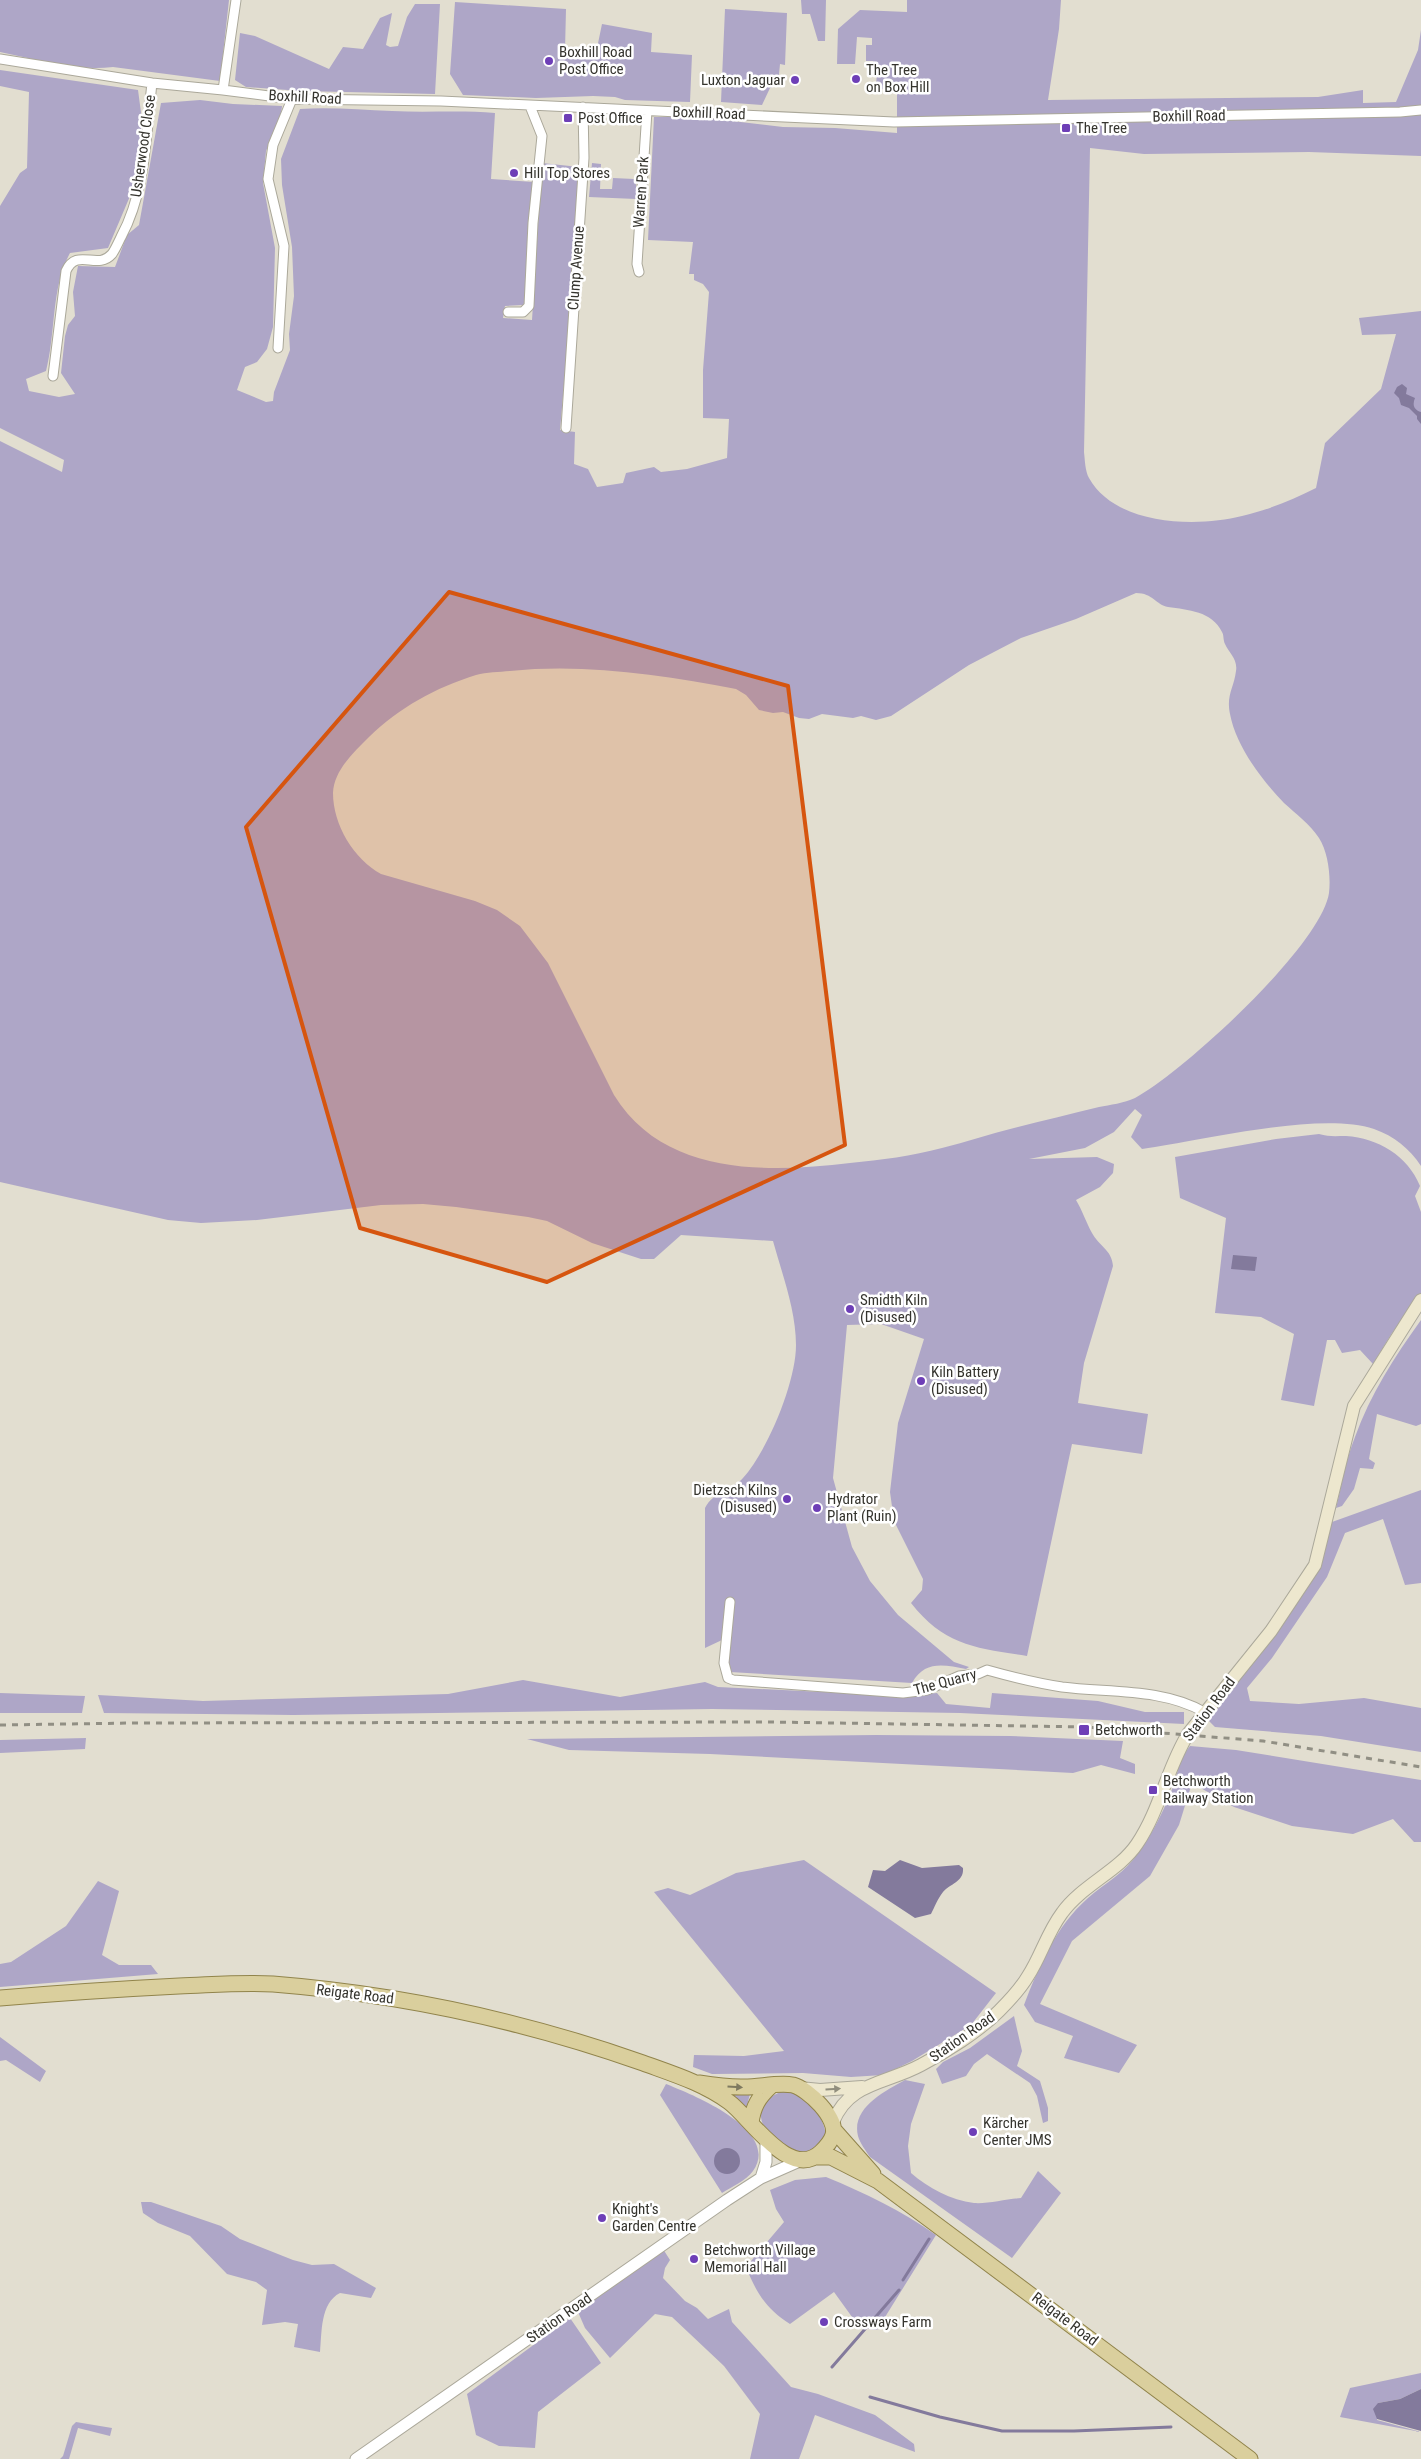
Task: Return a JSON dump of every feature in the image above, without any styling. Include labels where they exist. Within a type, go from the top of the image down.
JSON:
[{"type":"main road","name":"Station Road","points":[[833,2126],[838,2108],[848,2097],[867,2086],[922,2065],[998,2012],[1028,1977],[1042,1944],[1062,1912],[1079,1893],[1107,1872],[1136,1846],[1150,1821],[1180,1749],[1204,1712],[1272,1631],[1315,1565],[1354,1406],[1421,1300]]},
{"type":"main road","name":"Reigate Road","points":[[0,1998],[102,1990],[273,1984],[387,1998],[499,2020],[582,2043],[699,2083],[739,2088],[771,2086]]},
{"type":"main road","name":"Reigate Road","points":[[699,2083],[731,2103],[751,2122]]},
{"type":"main road","points":[[791,2085],[800,2088],[823,2108],[833,2126],[831,2140],[810,2158],[791,2157],[766,2141],[751,2122],[752,2109],[760,2096],[771,2086],[791,2085]]},
{"type":"main road","name":"Station Road","points":[[800,2088],[820,2090],[867,2086]]},
{"type":"main road","name":"Reigate Road","points":[[833,2126],[878,2181]]},
{"type":"main road","name":"Reigate Road","points":[[810,2158],[830,2157],[878,2181],[1250,2459]]},
{"type":"street","points":[[223,90],[236,0]]},
{"type":"street","name":"Boxhill Road","points":[[0,59],[152,83],[292,99],[441,101],[646,111],[721,112],[901,122],[1400,112],[1421,110]]},
{"type":"street","name":"Usherwood Close","points":[[53,376],[66,271],[69,264],[75,259],[102,261],[111,254],[131,219],[141,180],[152,83]]},
{"type":"street","points":[[278,348],[284,246],[268,179],[273,146],[292,99]]},
{"type":"street","points":[[508,312],[523,312],[529,306],[533,223],[542,136],[530,106]]},
{"type":"street","name":"Clump Avenue","points":[[566,428],[584,158],[583,107]]},
{"type":"street","name":"Warren Park","points":[[640,272],[637,264],[646,111]]},
{"type":"street","name":"The Quarry","points":[[730,1602],[724,1663],[728,1678],[733,1680],[903,1693],[927,1690],[958,1676],[978,1674],[987,1670],[1026,1681],[1062,1687],[1134,1693],[1186,1702],[1204,1712]]},
{"type":"street","points":[[761,2178],[766,2162],[766,2141]]},
{"type":"street","name":"Station Road","points":[[356,2459],[664,2243],[761,2178],[810,2158]]},
{"type":"highlighted area","points":[[449,592],[788,686],[845,1145],[547,1282],[360,1228],[246,827]]},
{"type":"shaded area","points":[[0,0],[229,0],[220,81],[113,67],[85,68],[0,52]]},
{"type":"shaded area","points":[[801,0],[826,0],[825,41],[818,41],[810,14],[802,14]]},
{"type":"shaded area","points":[[907,0],[1061,0],[1059,29],[1048,100],[1318,97],[1363,90],[1363,103],[1396,102],[1418,50],[1421,30],[1421,156],[1309,152],[1144,154],[1090,148],[1084,452],[1089,478],[1101,494],[1117,505],[1136,514],[1180,522],[1202,522],[1252,514],[1289,501],[1316,488],[1325,443],[1381,389],[1396,334],[1362,335],[1359,318],[1421,311],[1421,1166],[1412,1154],[1395,1139],[1374,1129],[1350,1124],[1292,1125],[1142,1149],[1131,1137],[1142,1115],[1135,1109],[1114,1132],[1085,1148],[1029,1159],[1097,1157],[1114,1164],[1113,1173],[1100,1187],[1076,1200],[1092,1233],[1108,1252],[1113,1266],[1084,1363],[1078,1403],[1148,1414],[1142,1454],[1072,1444],[1027,1656],[977,1647],[949,1637],[936,1628],[911,1603],[922,1590],[923,1579],[894,1521],[890,1492],[898,1423],[924,1339],[881,1324],[847,1325],[833,1478],[852,1547],[870,1581],[898,1615],[954,1662],[969,1667],[966,1669],[950,1666],[929,1667],[917,1676],[912,1683],[730,1672],[728,1652],[735,1600],[726,1600],[722,1640],[705,1648],[705,1508],[713,1498],[734,1486],[743,1478],[762,1451],[786,1396],[795,1360],[794,1319],[773,1241],[681,1235],[654,1259],[641,1259],[592,1243],[547,1221],[456,1207],[423,1204],[381,1205],[257,1220],[201,1223],[168,1220],[0,1182],[0,441],[62,472],[64,460],[0,428],[0,206],[20,173],[27,168],[29,92],[0,86],[0,70],[138,90],[142,120],[136,182],[108,248],[70,253],[60,280],[46,371],[26,379],[29,391],[59,397],[75,394],[61,373],[65,336],[68,325],[75,316],[73,292],[78,266],[115,267],[127,235],[139,225],[161,103],[200,100],[233,104],[282,106],[281,115],[266,151],[263,183],[275,248],[273,327],[267,349],[257,362],[245,367],[237,390],[266,402],[273,401],[274,392],[290,350],[289,334],[294,296],[292,247],[282,185],[281,159],[300,109],[335,108],[405,112],[495,113],[491,179],[534,182],[530,213],[526,300],[523,305],[505,306],[503,318],[532,320],[542,163],[579,167],[571,305],[560,430],[575,432],[574,464],[588,469],[597,487],[623,483],[626,473],[654,467],[661,472],[687,469],[727,458],[729,419],[703,418],[703,370],[709,292],[703,284],[694,280],[694,274],[689,274],[693,242],[648,240],[654,117],[698,117],[783,127],[835,128],[897,133],[897,94],[876,87],[877,71],[872,70],[873,61],[866,61],[866,45],[872,45],[872,38],[857,37],[855,64],[837,64],[838,29],[860,10],[907,12]],"holes":[[[1136,593],[1142,594],[1164,606],[1199,613],[1218,625],[1223,633],[1225,644],[1236,663],[1229,707],[1238,738],[1251,761],[1267,783],[1319,838],[1327,857],[1330,886],[1320,916],[1302,944],[1247,1006],[1215,1036],[1157,1084],[1135,1098],[1122,1103],[1014,1128],[931,1151],[873,1161],[785,1168],[752,1167],[719,1163],[688,1155],[660,1141],[635,1122],[614,1095],[548,963],[520,926],[497,910],[475,901],[381,874],[371,868],[354,850],[341,829],[337,817],[334,805],[334,785],[341,769],[357,749],[393,716],[432,692],[476,675],[493,672],[566,668],[652,675],[736,689],[746,695],[759,710],[773,713],[783,712],[799,718],[809,719],[822,714],[853,718],[861,716],[876,720],[891,716],[969,665],[1021,638],[1076,619]]]},
{"type":"shaded area","points":[[455,2],[566,9],[565,50],[596,53],[602,24],[652,33],[651,52],[692,55],[690,102],[625,100],[615,97],[593,96],[536,98],[463,95],[450,74]]},
{"type":"shaded area","points":[[415,4],[440,4],[435,94],[301,91],[246,87],[235,80],[240,33],[255,36],[329,69],[343,47],[363,49],[380,18],[392,13],[386,45],[390,47],[398,46],[407,17]]},
{"type":"shaded area","points":[[725,9],[787,13],[785,65],[780,64],[778,85],[770,88],[762,105],[721,102]]},
{"type":"shaded area","points":[[592,163],[601,164],[600,189],[612,189],[613,178],[634,179],[636,199],[589,197]]},
{"type":"shaded area","points":[[1402,384],[1407,388],[1406,394],[1415,398],[1415,409],[1421,412],[1421,424],[1417,416],[1409,408],[1401,405],[1399,398],[1394,393],[1397,387]]},
{"type":"shaded area","points":[[1319,1134],[1358,1137],[1369,1140],[1390,1150],[1415,1175],[1420,1186],[1415,1196],[1421,1212],[1421,1294],[1392,1333],[1373,1364],[1360,1350],[1342,1353],[1335,1340],[1327,1340],[1314,1406],[1281,1400],[1294,1334],[1261,1317],[1215,1313],[1226,1218],[1180,1198],[1175,1157],[1276,1139]]},
{"type":"shaded area","points":[[1233,1255],[1257,1257],[1255,1271],[1231,1269]]},
{"type":"shaded area","points":[[1421,1320],[1421,1424],[1416,1426],[1377,1414],[1369,1459],[1375,1463],[1373,1469],[1360,1468],[1354,1489],[1342,1506],[1336,1508],[1349,1454],[1361,1421],[1393,1362]]},
{"type":"shaded area","points":[[1421,1490],[1421,1583],[1405,1585],[1383,1519],[1345,1533],[1327,1577],[1272,1658],[1247,1688],[1250,1701],[1299,1704],[1364,1698],[1421,1708],[1421,1752],[1321,1736],[1215,1727],[1205,1717],[1275,1634],[1332,1522]]},
{"type":"shaded area","points":[[523,1680],[620,1697],[705,1682],[718,1687],[906,1696],[937,1693],[946,1704],[990,1708],[992,1693],[1098,1701],[1145,1712],[1184,1712],[1184,1724],[960,1713],[712,1709],[293,1715],[104,1713],[98,1695],[203,1701],[448,1694]]},
{"type":"shaded area","points":[[0,1693],[85,1696],[82,1713],[0,1713]]},
{"type":"shaded area","points":[[876,1735],[1010,1736],[1123,1741],[1120,1758],[1135,1764],[1135,1774],[1101,1765],[1073,1773],[710,1754],[569,1750],[527,1739]]},
{"type":"shaded area","points":[[86,1738],[85,1749],[0,1753],[0,1740]]},
{"type":"shaded area","points":[[1190,1746],[1236,1750],[1421,1780],[1421,1842],[1414,1842],[1393,1819],[1353,1834],[1292,1826],[1234,1807],[1192,1783],[1179,1825],[1150,1876],[1072,1941],[1040,2004],[1137,2045],[1119,2073],[1064,2058],[1073,2036],[1035,2022],[1024,2005],[1030,1990],[1042,1961],[1067,1921],[1088,1898],[1128,1866],[1144,1845],[1163,1810],[1174,1784],[1181,1760]]},
{"type":"shaded area","points":[[804,1860],[996,1993],[971,2025],[912,2061],[883,2075],[851,2077],[803,2073],[712,2074],[693,2067],[694,2055],[744,2056],[784,2051],[654,1892],[668,1888],[690,1895],[736,1873]]},
{"type":"shaded area","points":[[900,1860],[922,1868],[959,1865],[963,1868],[963,1873],[959,1879],[943,1892],[931,1914],[915,1918],[868,1887],[873,1870],[885,1871]]},
{"type":"shaded area","points":[[98,1881],[119,1891],[102,1955],[119,1965],[151,1965],[158,1974],[0,1987],[0,1964],[11,1962],[66,1926]]},
{"type":"shaded area","points":[[1014,2016],[1022,2051],[1017,2066],[1040,2081],[1048,2108],[1048,2121],[1043,2123],[1037,2096],[1030,2083],[987,2054],[974,2064],[966,2076],[942,2084],[936,2069],[943,2062],[970,2048]]},
{"type":"shaded area","points":[[0,2037],[46,2071],[40,2082],[6,2060],[0,2061]]},
{"type":"shaded area","points":[[905,2080],[925,2084],[911,2124],[908,2146],[911,2173],[932,2188],[948,2196],[974,2203],[1021,2198],[1038,2171],[1061,2193],[1012,2258],[870,2157],[863,2147],[858,2136],[857,2126],[865,2109],[879,2095]]},
{"type":"shaded area","points":[[666,2084],[712,2105],[745,2128],[755,2142],[759,2156],[753,2171],[746,2178],[722,2193],[660,2095]]},
{"type":"shaded area","points":[[786,2090],[801,2097],[813,2107],[822,2121],[826,2136],[812,2150],[797,2151],[785,2147],[766,2130],[761,2119],[762,2108],[770,2098]]},
{"type":"shaded area","points":[[730,2093],[750,2094],[746,2109],[729,2095]]},
{"type":"shaded area","points":[[727,2148],[736,2152],[740,2161],[736,2170],[727,2174],[718,2170],[714,2161],[718,2152]]},
{"type":"shaded area","points":[[826,2177],[883,2203],[936,2235],[877,2330],[860,2328],[834,2292],[790,2324],[768,2306],[746,2267],[784,2222],[776,2209],[770,2190],[795,2180]]},
{"type":"shaded area","points":[[141,2202],[151,2202],[221,2226],[240,2239],[293,2260],[312,2265],[334,2264],[376,2288],[371,2298],[340,2293],[333,2298],[325,2311],[323,2319],[320,2352],[294,2347],[298,2324],[285,2322],[262,2325],[267,2290],[256,2282],[227,2274],[190,2236],[158,2223],[143,2213]]},
{"type":"shaded area","points":[[663,2249],[670,2260],[665,2268],[663,2278],[685,2301],[697,2308],[708,2319],[729,2309],[732,2322],[791,2387],[818,2394],[875,2415],[914,2444],[915,2452],[815,2415],[799,2459],[750,2459],[760,2414],[724,2366],[672,2317],[655,2314],[610,2358],[585,2328],[578,2312]]},
{"type":"shaded area","points":[[570,2318],[601,2363],[538,2412],[535,2448],[499,2446],[476,2435],[467,2394]]},
{"type":"shaded area","points":[[1421,2373],[1421,2389],[1400,2399],[1378,2403],[1377,2420],[1421,2432],[1340,2417],[1350,2388]]},
{"type":"shaded area","points":[[1421,2389],[1421,2431],[1377,2419],[1373,2409],[1378,2403],[1400,2399]]},
{"type":"shaded area","points":[[76,2422],[112,2428],[110,2436],[78,2428],[69,2459],[60,2459],[63,2456],[72,2426]]},
{"type":"waterway","points":[[903,2280],[929,2239]]},
{"type":"waterway","points":[[832,2367],[899,2290]]},
{"type":"waterway","points":[[870,2397],[940,2417],[1002,2431],[1074,2431],[1171,2427]]},
{"type":"railway","points":[[0,1725],[772,1722],[1086,1727],[1263,1741],[1421,1767]]},
{"type":"place","name":"Boxhill Road Post Office","points":[[549,61]]},
{"type":"place","name":"The Tree on Box Hill","points":[[856,79]]},
{"type":"place","name":"Luxton Jaguar","points":[[795,80]]},
{"type":"place","name":"Post Office","points":[[568,118]]},
{"type":"place","name":"The Tree","points":[[1066,128]]},
{"type":"place","name":"Hill Top Stores","points":[[514,173]]},
{"type":"place","name":"Smidth Kiln (Disused)","points":[[850,1309]]},
{"type":"place","name":"Kiln Battery (Disused)","points":[[921,1381]]},
{"type":"place","name":"Dietzsch Kilns (Disused)","points":[[787,1499]]},
{"type":"place","name":"Hydrator Plant (Ruin)","points":[[817,1508]]},
{"type":"place","name":"Betchworth","points":[[1084,1730]]},
{"type":"place","name":"Betchworth Railway Station","points":[[1153,1790]]},
{"type":"place","name":"Kärcher Center JMS","points":[[973,2132]]},
{"type":"place","name":"Knight's Garden Centre","points":[[602,2218]]},
{"type":"place","name":"Betchworth Village Memorial Hall","points":[[694,2259]]},
{"type":"place","name":"Crossways Farm","points":[[824,2322]]}]
